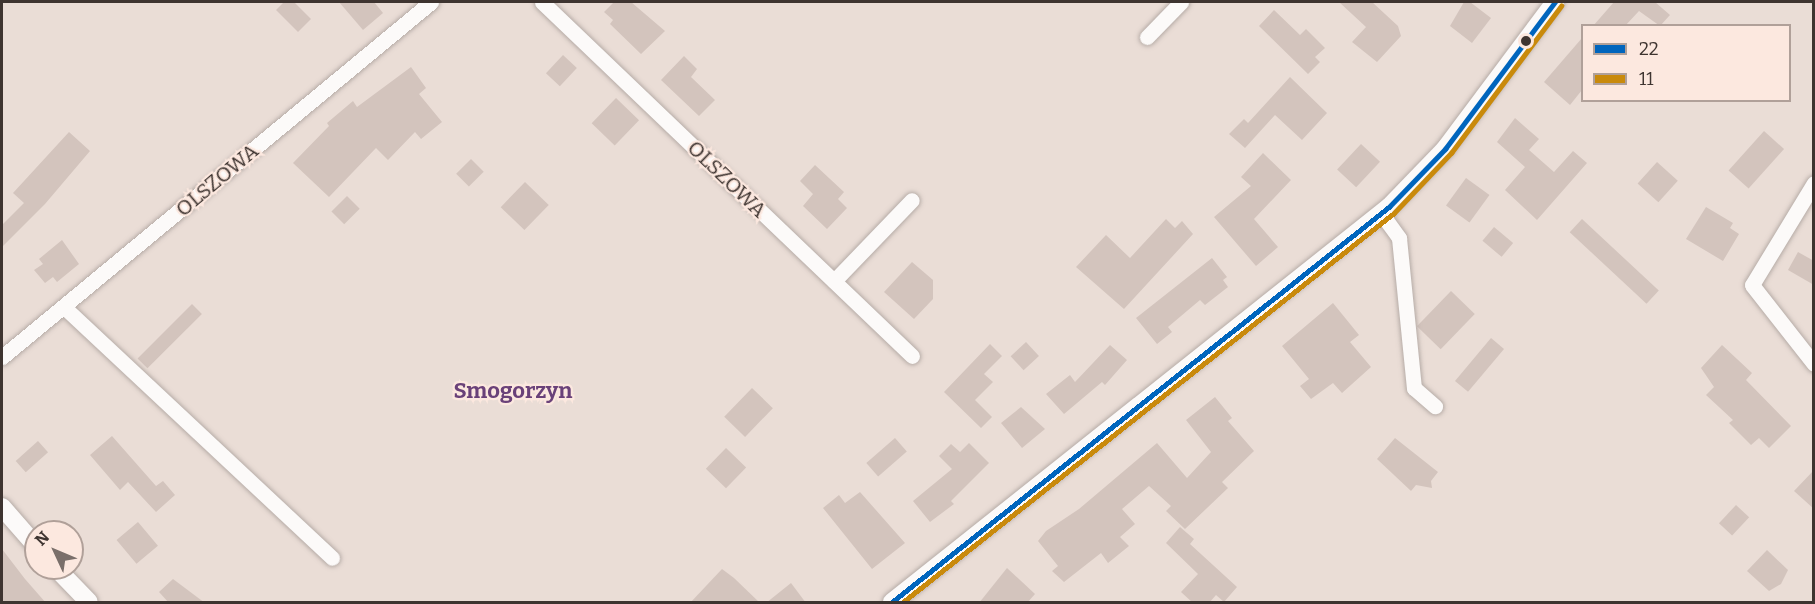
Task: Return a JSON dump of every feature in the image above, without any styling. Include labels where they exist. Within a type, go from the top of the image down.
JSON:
[{"type":"street","name":"OLSZOWA","points":[[2,357],[431,2]]},
{"type":"street","name":"OLSZOWA","points":[[542,2],[912,356]]},
{"type":"street","points":[[1147,37],[1181,2]]},
{"type":"street","points":[[892,603],[1381,213],[1445,149],[1555,2]]},
{"type":"street","points":[[1814,183],[1752,285],[1814,364]]},
{"type":"street","points":[[834,281],[912,200]]},
{"type":"street","points":[[1381,213],[1399,238],[1414,388],[1435,406]]},
{"type":"street","points":[[63,307],[332,558]]},
{"type":"street","points":[[2,507],[24,532]]},
{"type":"street","points":[[67,580],[89,603]]},
{"type":"building","points":[[284,2],[294,2],[311,19],[298,32],[276,10]]},
{"type":"building","points":[[339,2],[374,2],[383,13],[363,30]]},
{"type":"building","points":[[614,2],[631,2],[665,31],[641,54],[610,24],[613,20],[604,12]]},
{"type":"building","points":[[1339,2],[1372,2],[1398,26],[1401,36],[1377,62],[1352,42],[1366,27]]},
{"type":"building","points":[[1464,2],[1470,2],[1491,18],[1472,43],[1450,26]]},
{"type":"building","points":[[1614,2],[1655,2],[1670,15],[1662,24],[1657,24],[1639,11],[1627,24],[1595,24]]},
{"type":"building","points":[[1274,10],[1300,35],[1306,29],[1325,48],[1315,57],[1320,62],[1308,74],[1259,26]]},
{"type":"building","points":[[1581,39],[1581,91],[1570,105],[1544,82]]},
{"type":"building","points":[[563,55],[577,68],[560,86],[546,73]]},
{"type":"building","points":[[684,56],[697,69],[691,77],[715,100],[699,116],[661,80]]},
{"type":"building","points":[[411,67],[426,88],[419,94],[442,122],[421,139],[415,132],[388,160],[376,148],[329,197],[293,163],[329,126],[327,123],[353,101],[357,107]]},
{"type":"building","points":[[1290,77],[1327,113],[1302,140],[1275,115],[1245,148],[1229,134],[1244,119],[1248,123]]},
{"type":"building","points":[[616,98],[639,120],[615,145],[592,123]]},
{"type":"building","points":[[1515,118],[1539,139],[1529,150],[1554,172],[1573,151],[1587,163],[1537,220],[1505,190],[1525,167],[1497,142]]},
{"type":"building","points":[[1764,131],[1784,149],[1749,188],[1729,170]]},
{"type":"building","points":[[69,132],[90,151],[45,204],[2,247],[2,225],[24,203],[13,193]]},
{"type":"building","points":[[1361,144],[1380,162],[1356,187],[1337,170]]},
{"type":"building","points":[[1263,153],[1291,180],[1254,219],[1278,247],[1256,266],[1214,217],[1251,186],[1241,177]]},
{"type":"building","points":[[471,159],[484,172],[469,187],[456,174]]},
{"type":"building","points":[[1657,162],[1678,181],[1658,202],[1638,184]]},
{"type":"building","points":[[815,165],[844,192],[838,199],[847,208],[827,229],[803,206],[813,194],[800,181]]},
{"type":"building","points":[[1466,178],[1489,195],[1469,223],[1446,206]]},
{"type":"building","points":[[525,182],[549,205],[524,230],[501,207]]},
{"type":"building","points":[[347,196],[360,209],[344,224],[331,212]]},
{"type":"building","points":[[1706,207],[1733,223],[1730,228],[1739,234],[1723,261],[1686,239]]},
{"type":"building","points":[[1166,219],[1175,228],[1182,221],[1193,234],[1124,309],[1076,267],[1106,235],[1130,258]]},
{"type":"building","points":[[1582,219],[1659,291],[1647,304],[1570,232]]},
{"type":"building","points":[[1494,227],[1513,243],[1502,257],[1482,241]]},
{"type":"building","points":[[62,240],[79,264],[57,282],[53,277],[45,283],[34,270],[43,264],[39,259]]},
{"type":"building","points":[[1798,252],[1814,261],[1814,285],[1788,270]]},
{"type":"building","points":[[1212,258],[1227,277],[1223,280],[1228,287],[1205,305],[1200,300],[1168,327],[1172,332],[1157,344],[1136,318]]},
{"type":"building","points":[[912,262],[933,280],[933,299],[914,319],[884,292]]},
{"type":"building","points":[[1451,291],[1475,314],[1441,349],[1417,326]]},
{"type":"building","points":[[1333,303],[1359,335],[1350,342],[1371,367],[1342,393],[1333,383],[1311,399],[1300,386],[1309,379],[1282,346]]},
{"type":"building","points":[[192,304],[202,314],[147,368],[138,358]]},
{"type":"building","points":[[1491,338],[1504,349],[1468,392],[1455,381]]},
{"type":"building","points":[[1026,342],[1039,356],[1024,370],[1011,356]]},
{"type":"building","points":[[990,344],[1002,356],[984,374],[993,382],[975,400],[992,417],[981,428],[944,392]]},
{"type":"building","points":[[1110,345],[1127,360],[1105,385],[1102,382],[1064,414],[1046,394],[1070,375],[1075,382]]},
{"type":"building","points":[[1722,345],[1752,373],[1746,380],[1791,426],[1769,448],[1759,438],[1751,445],[1729,423],[1733,420],[1706,395],[1714,387],[1701,368]]},
{"type":"building","points":[[752,388],[773,408],[745,437],[724,417]]},
{"type":"building","points":[[1215,397],[1232,418],[1228,421],[1254,451],[1222,482],[1228,488],[1185,529],[1166,511],[1171,506],[1149,486],[1122,509],[1135,524],[1120,537],[1129,546],[1108,563],[1101,553],[1064,582],[1052,571],[1058,566],[1038,541],[1046,531],[1079,509],[1157,443],[1187,478],[1211,452],[1186,420]]},
{"type":"building","points":[[1021,407],[1045,429],[1022,448],[1001,423]]},
{"type":"building","points":[[112,436],[156,486],[163,481],[175,495],[156,512],[128,482],[120,490],[90,455]]},
{"type":"building","points":[[895,438],[907,452],[878,477],[866,463]]},
{"type":"building","points":[[1395,438],[1438,472],[1431,481],[1432,488],[1416,485],[1411,491],[1377,459]]},
{"type":"building","points":[[38,441],[48,452],[26,472],[16,461]]},
{"type":"building","points":[[969,443],[989,463],[951,501],[954,504],[930,522],[913,501],[952,469],[939,456],[951,444],[960,452]]},
{"type":"building","points":[[726,448],[746,467],[726,488],[706,469]]},
{"type":"building","points":[[1814,470],[1814,509],[1794,491]]},
{"type":"building","points":[[860,492],[905,543],[872,569],[823,508],[839,495],[845,503]]},
{"type":"building","points":[[1736,505],[1749,517],[1732,536],[1719,523]]},
{"type":"building","points":[[138,522],[158,546],[136,564],[117,540]]},
{"type":"building","points":[[1180,527],[1194,539],[1190,544],[1237,587],[1224,602],[1216,595],[1209,603],[1193,603],[1181,592],[1198,574],[1166,543]]},
{"type":"building","points":[[2,549],[24,580],[46,603],[2,603]]},
{"type":"building","points":[[1767,550],[1788,570],[1781,584],[1769,591],[1747,571]]},
{"type":"building","points":[[1007,568],[1035,594],[1027,603],[979,603]]},
{"type":"building","points":[[722,569],[734,578],[760,603],[690,603]]},
{"type":"building","points":[[173,579],[205,603],[169,603],[159,592]]},
{"type":"building","points":[[791,583],[806,603],[766,603]]},
{"type":"transit line","name":"22","points":[[892,602],[1389,207],[1445,149],[1555,2]]},
{"type":"transit line","name":"11","points":[[903,602],[1394,213],[1451,153],[1561,6]]},
{"type":"district","name":"Smogorzyn","points":[[513,391]]}]
